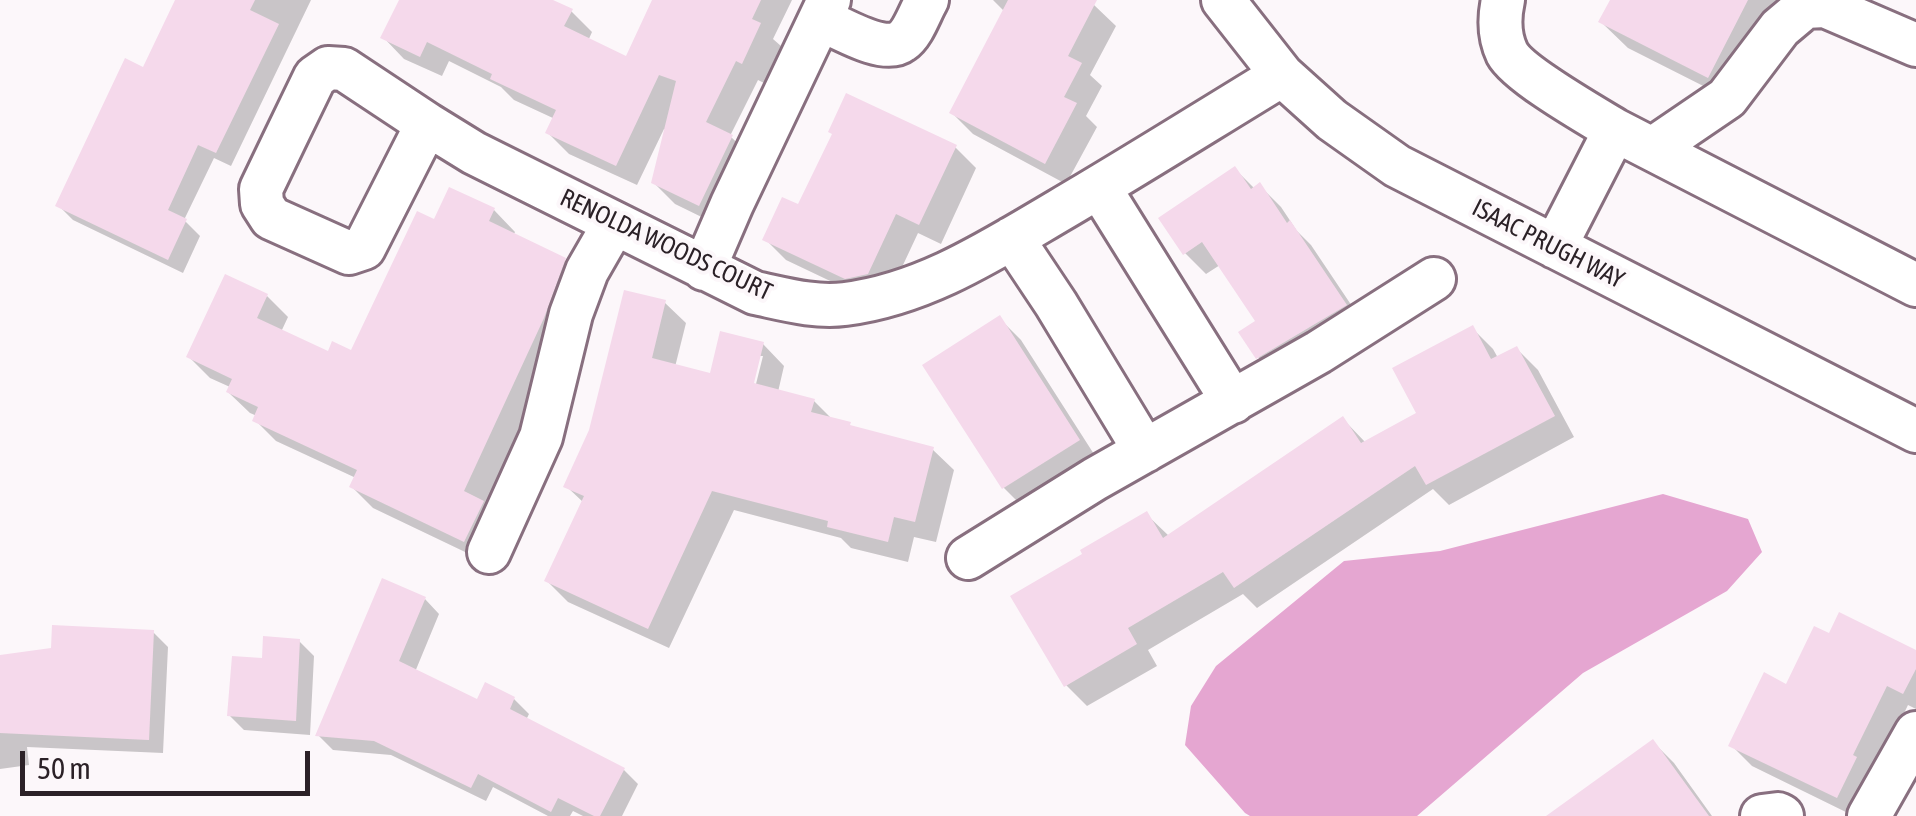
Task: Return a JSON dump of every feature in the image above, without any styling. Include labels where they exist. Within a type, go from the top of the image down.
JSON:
[{"type":"street","points":[[704,269],[825,9],[876,44],[890,47],[904,41],[927,0]]},
{"type":"street","name":"ISAAC PRUGH WAY","points":[[1222,0],[1282,75],[1332,120],[1397,166],[1916,431]]},
{"type":"street","points":[[1503,0],[1499,22],[1508,56],[1549,89],[1652,150],[1916,286]]},
{"type":"street","points":[[1652,150],[1726,98],[1780,28],[1805,6],[1825,6],[1916,44]]},
{"type":"street","name":"RENOLDA WOODS COURT","points":[[426,124],[474,153],[755,293],[795,302],[841,305],[886,297],[954,272],[1282,75]]},
{"type":"street","points":[[1555,247],[1615,130]]},
{"type":"street","points":[[1099,188],[1233,402]]},
{"type":"street","points":[[489,552],[541,436],[571,314],[587,271],[614,224]]},
{"type":"street","points":[[1012,238],[1145,451]]},
{"type":"street","points":[[968,558],[1320,352],[1434,279]]},
{"type":"street","points":[[1868,816],[1916,732]]},
{"type":"street","points":[[1762,816],[1782,816]]},
{"type":"shaded area","points":[[1663,494],[1748,519],[1762,552],[1727,591],[1583,673],[1417,816],[1250,816],[1185,745],[1191,706],[1216,666],[1344,561],[1440,551]]},
{"type":"building","points":[[175,0],[255,0],[250,10],[279,24],[216,153],[198,145],[168,210],[187,219],[168,260],[55,206],[125,58],[143,67]]},
{"type":"building","points":[[399,0],[553,0],[573,9],[564,26],[626,56],[652,0],[761,0],[752,19],[761,23],[742,64],[736,61],[706,122],[733,135],[699,206],[651,183],[676,81],[659,75],[616,166],[545,133],[556,110],[490,79],[492,74],[427,42],[420,57],[380,38]]},
{"type":"building","points":[[1008,0],[1097,0],[1068,56],[1082,63],[1064,97],[1077,103],[1045,164],[949,113]]},
{"type":"building","points":[[1610,0],[1748,0],[1708,78],[1598,22]]},
{"type":"building","points":[[846,93],[957,145],[919,225],[896,214],[868,274],[845,279],[762,240],[782,197],[798,204],[832,134],[828,132]]},
{"type":"building","points":[[1235,166],[1251,189],[1260,182],[1347,305],[1256,359],[1238,332],[1255,321],[1202,242],[1183,255],[1158,218]]},
{"type":"building","points":[[449,187],[495,208],[489,221],[566,258],[544,318],[464,491],[484,501],[464,542],[349,487],[357,470],[252,421],[258,407],[226,392],[232,379],[186,357],[225,274],[268,294],[257,318],[328,351],[332,341],[351,350],[417,211],[434,219]]},
{"type":"building","points":[[624,290],[666,300],[652,358],[710,373],[720,331],[764,342],[754,383],[815,399],[811,412],[934,447],[915,522],[894,517],[888,542],[827,527],[828,521],[712,491],[648,629],[544,581],[584,496],[563,487],[589,430]]},
{"type":"building","points":[[1000,315],[1080,440],[1002,489],[922,365]]},
{"type":"building","points":[[1473,325],[1491,359],[1517,346],[1555,416],[1426,485],[1415,466],[1234,588],[1223,572],[1128,628],[1137,644],[1064,687],[1010,596],[1147,511],[1163,538],[1343,416],[1361,443],[1416,413],[1392,368]]},
{"type":"building","points":[[382,578],[426,597],[399,661],[477,699],[485,682],[515,697],[510,709],[625,768],[600,816],[558,798],[551,812],[478,774],[471,788],[374,741],[315,736]]},
{"type":"building","points":[[1839,612],[1916,650],[1916,669],[1903,694],[1887,686],[1837,798],[1728,746],[1764,672],[1786,684],[1814,626],[1829,633]]},
{"type":"building","points":[[52,625],[154,630],[149,740],[0,733],[0,655],[51,648]]},
{"type":"building","points":[[263,636],[300,639],[296,721],[227,716],[232,656],[262,658]]},
{"type":"building","points":[[1653,739],[1709,816],[1546,816]]}]
